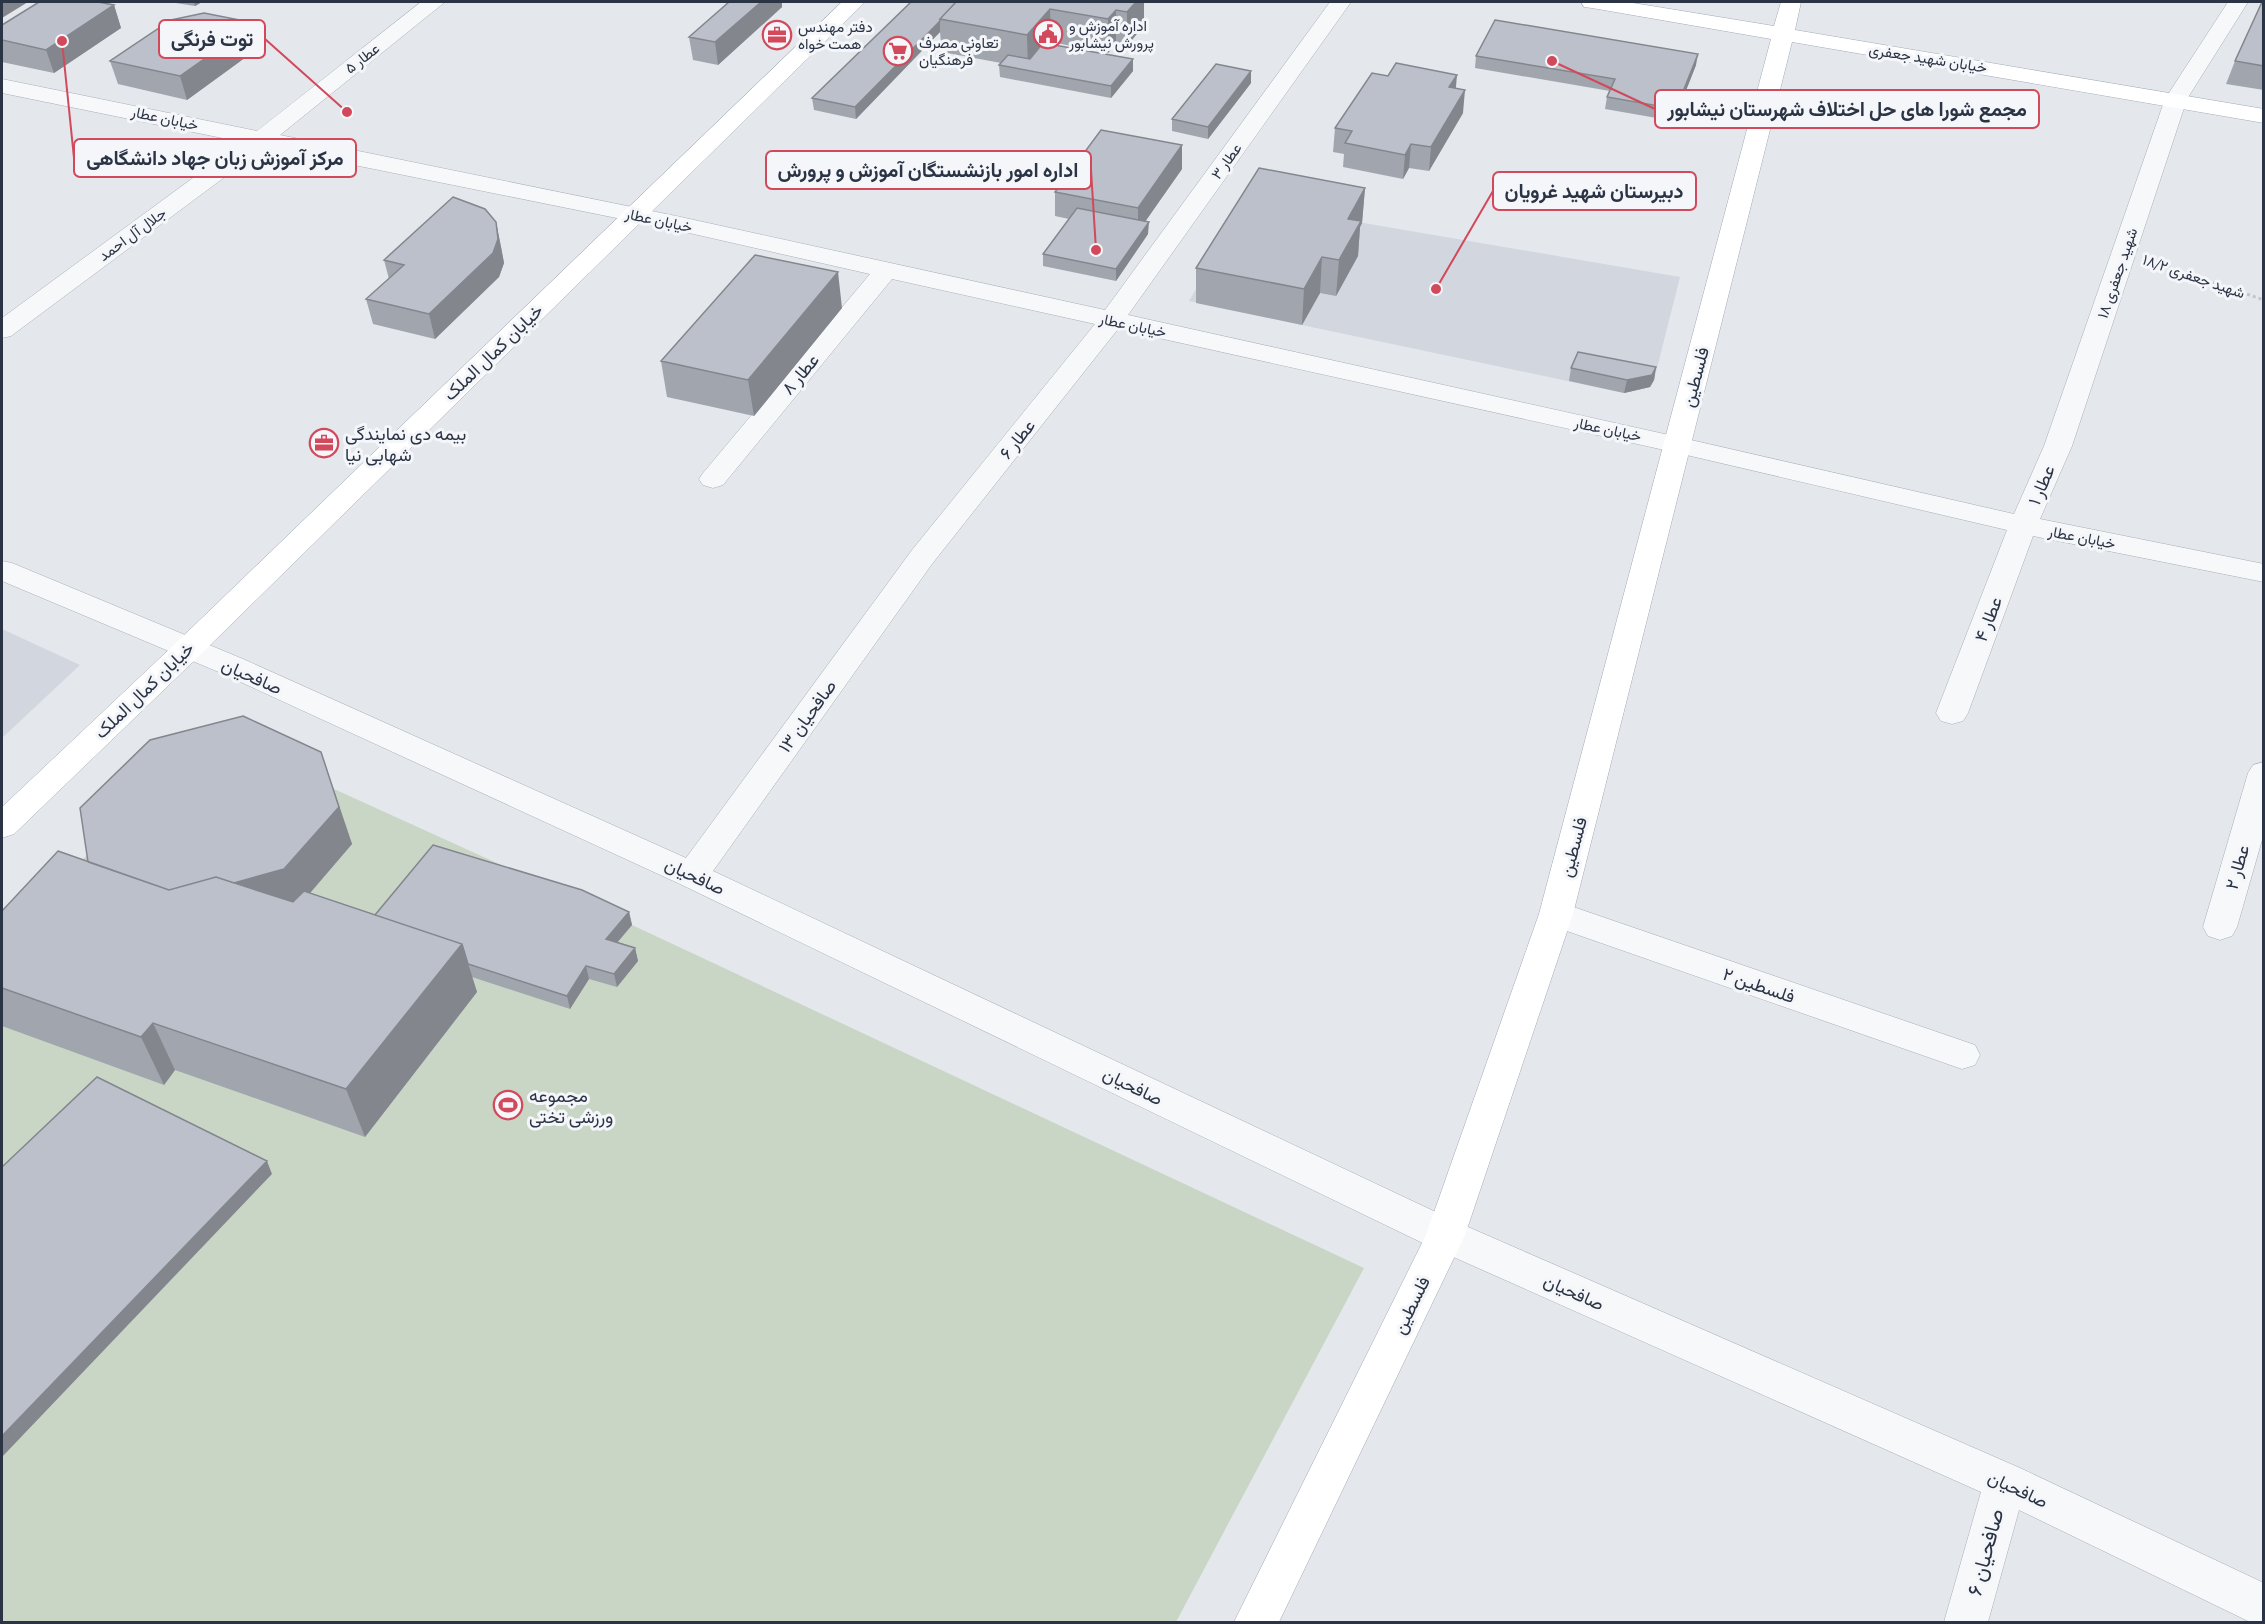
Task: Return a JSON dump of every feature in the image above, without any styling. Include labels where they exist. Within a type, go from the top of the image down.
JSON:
[{"type":"main road","name":"خیابان کمال الملک","points":[[2,826],[188,649],[854,2]]},
{"type":"main road","name":"خیابان شهید جعفری","points":[[1592,2],[2176,99],[2264,116]]},
{"type":"main road","points":[[1639,9],[1713,2]]},
{"type":"main road","name":"فلسطین","points":[[1256,1623],[1445,1235],[1556,914],[1791,2]]},
{"type":"street","name":"عطار ۵","points":[[262,138],[434,2]]},
{"type":"street","name":"عطار ۳","points":[[1112,320],[1341,2]]},
{"type":"street","name":"شهید جعفری ۱۸","points":[[2058,446],[2176,99],[2238,2]]},
{"type":"street","name":"خیابان عطار","points":[[2,86],[887,269],[1678,445],[2023,525],[2264,573]]},
{"type":"street","name":"جلال آل احمد","points":[[2,330],[262,138]]},
{"type":"street","name":"عطار ۸","points":[[713,479],[887,269]]},
{"type":"street","name":"عطار ۶","points":[[922,557],[1112,320]]},
{"type":"street","name":"عطار ۱","points":[[2023,525],[2058,446]]},
{"type":"street","name":"عطار ۴","points":[[1952,712],[2023,525]]},
{"type":"street","name":"صافحیان ۱۳","points":[[692,875],[922,557]]},
{"type":"street","name":"صافحیان","points":[[2,570],[232,666],[692,875],[1445,1235],[2005,1482],[2264,1606]]},
{"type":"street","name":"عطار ۲","points":[[2220,927],[2264,773]]},
{"type":"street","name":"فلسطین ۲","points":[[1556,914],[1962,1055]]},
{"type":"street","name":"صافحیان ۶","points":[[1966,1623],[2005,1482]]},
{"type":"path","name":"شهید جعفری ۱۸/۲","points":[[2124,252],[2264,300]]},
{"type":"shaded area","points":[[1247,203],[1680,277],[1654,380],[1650,387],[1624,393],[1189,301]]},
{"type":"shaded area","points":[[2,629],[80,665],[2,738]]},
{"type":"green space","name":"مجموعه ورزشی تختی","points":[[257,754],[585,903],[1364,1268],[1176,1622],[2,1622],[2,942],[97,845]]},
{"type":"building","points":[[39,2],[98,2],[114,5],[46,50],[2,40],[2,25]]},
{"type":"building","points":[[729,2],[761,2],[715,42],[689,37]]},
{"type":"building","name":"تعاونی مصرف فرهنگیان","points":[[911,2],[956,2],[855,107],[812,98]]},
{"type":"building","points":[[956,2],[1136,2],[1127,12],[1116,10],[1108,19],[1050,9],[1027,35],[940,19]]},
{"type":"building","points":[[2264,2],[2264,66],[2235,61]]},
{"type":"building","points":[[204,13],[255,23],[180,76],[110,61],[171,20]]},
{"type":"building","points":[[1495,20],[1698,54],[1676,109],[1607,97],[1615,79],[1476,56]]},
{"type":"building","points":[[1043,43],[1133,59],[1111,86],[999,65],[1008,55],[1030,59]]},
{"type":"building","points":[[1396,63],[1457,75],[1449,87],[1465,90],[1431,147],[1411,144],[1405,155],[1345,143],[1352,131],[1335,128],[1372,73],[1388,76]]},
{"type":"building","points":[[1216,64],[1251,71],[1208,127],[1172,119]]},
{"type":"building","points":[[1101,130],[1182,145],[1138,208],[1055,192]]},
{"type":"building","points":[[1259,168],[1365,188],[1348,219],[1361,221],[1339,260],[1322,257],[1304,289],[1196,268]]},
{"type":"building","points":[[453,197],[485,209],[496,222],[498,239],[493,253],[429,314],[366,299],[404,265],[384,260]]},
{"type":"building","points":[[1077,208],[1149,222],[1116,269],[1043,254]]},
{"type":"building","points":[[755,255],[838,272],[748,380],[661,361]]},
{"type":"building","points":[[1578,352],[1656,367],[1652,375],[1627,380],[1571,368]]},
{"type":"building","points":[[243,716],[321,752],[339,807],[284,869],[234,883],[216,877],[169,890],[88,862],[80,808],[150,740]]},
{"type":"building","points":[[433,845],[582,890],[629,912],[606,939],[635,948],[614,974],[586,966],[567,996],[468,964],[462,944],[375,915]]},
{"type":"building","points":[[58,851],[169,890],[216,877],[293,902],[304,891],[462,944],[346,1089],[153,1023],[141,1037],[2,988],[2,911]]},
{"type":"building","points":[[97,1077],[267,1161],[2,1436],[2,1167]]},
{"type":"place","name":"اداره آموزش و پرورش نیشابور","points":[[1048,34]]},
{"type":"place","name":"دفتر مهندس همت خواه","points":[[777,35]]},
{"type":"place","name":"مرکز آموزش زبان جهاد دانشگاهی","points":[[62,41]]},
{"type":"place","name":"تعاونی مصرف فرهنگیان","points":[[898,51]]},
{"type":"place","name":"مجمع شورا های حل اختلاف شهرستان نیشابور","points":[[1552,61]]},
{"type":"place","name":"توت فرنگی","points":[[347,112]]},
{"type":"place","name":"اداره امور بازنشستگان آموزش و پرورش","points":[[1096,250]]},
{"type":"place","name":"دبیرستان شهید غرویان","points":[[1436,289]]},
{"type":"place","name":"بیمه دی نمایندگی شهابی نیا","points":[[324,443]]},
{"type":"place","name":"مجموعه ورزشی تختی","points":[[508,1105]]}]
